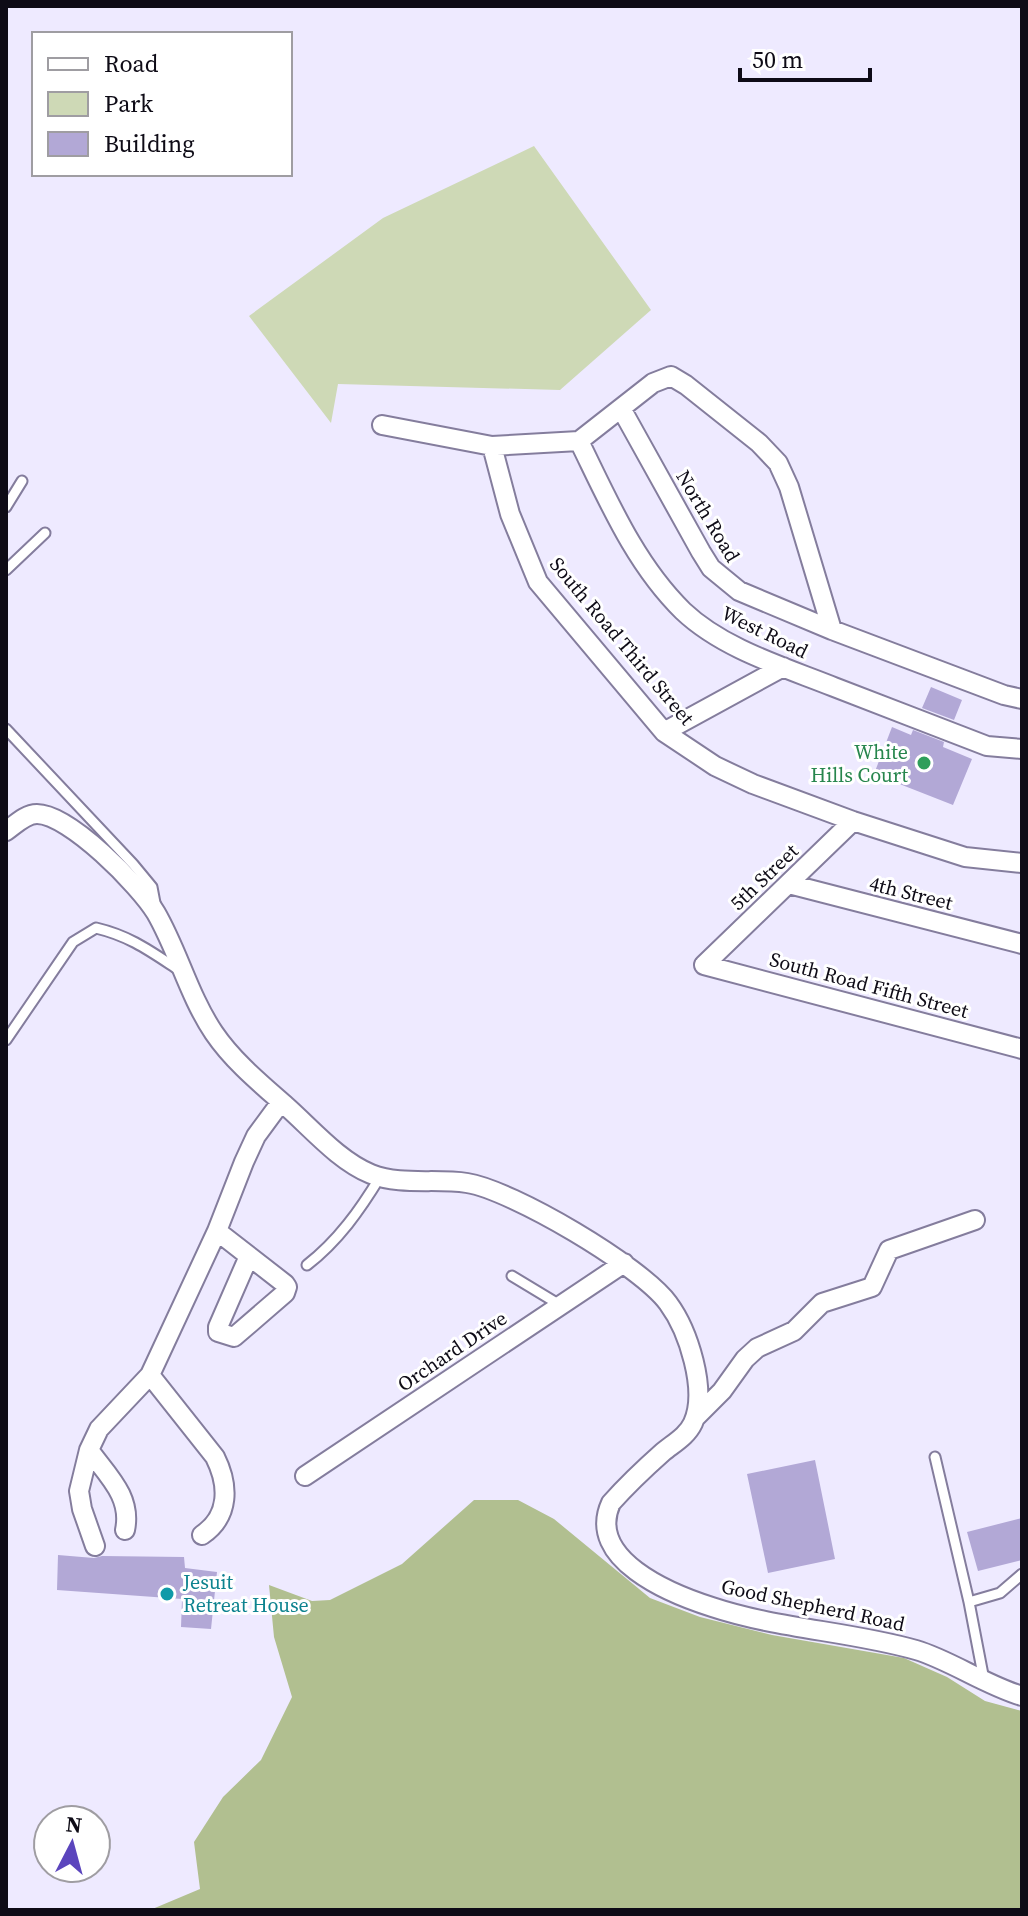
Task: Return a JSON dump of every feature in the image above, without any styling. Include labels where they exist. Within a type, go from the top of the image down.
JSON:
[{"type":"street","points":[[382,425],[492,446],[579,441],[653,383],[671,376],[747,433],[778,463],[789,487],[832,630]]},
{"type":"street","name":"North Road","points":[[622,410],[711,568],[739,591],[832,630],[1022,699]]},
{"type":"street","name":"West Road","points":[[579,441],[612,511],[644,564],[685,613],[716,636],[783,667],[987,746],[1022,749]]},
{"type":"street","name":"South Road Third Street","points":[[492,446],[510,514],[538,582],[664,732],[715,766],[753,784],[853,821],[965,857],[1022,863]]},
{"type":"street","points":[[664,732],[783,667]]},
{"type":"street","points":[[6,831],[28,815],[44,815],[78,832],[121,871],[155,911],[214,1033],[247,1071],[355,1167],[394,1180],[468,1183],[502,1194],[535,1209],[624,1263],[667,1301],[683,1328],[692,1354],[696,1380],[696,1417]]},
{"type":"street","name":"5th Street","points":[[704,965],[853,821]]},
{"type":"street","name":"4th Street","points":[[789,884],[1022,944]]},
{"type":"street","name":"South Road Fifth Street","points":[[704,965],[1022,1049]]},
{"type":"street","points":[[95,1546],[79,1491],[89,1450],[99,1429],[150,1375],[217,1231],[256,1136],[281,1102]]},
{"type":"street","name":"Good Shepherd Road","points":[[975,1220],[889,1250],[872,1287],[822,1303],[794,1331],[757,1348],[696,1417],[685,1435],[665,1450],[611,1503],[606,1514],[606,1526],[612,1548],[623,1560],[658,1584],[712,1607],[919,1651],[984,1683],[1022,1696]]},
{"type":"street","points":[[217,1231],[249,1256]]},
{"type":"street","name":"Orchard Drive","points":[[305,1476],[624,1263]]},
{"type":"street","points":[[150,1375],[215,1457],[222,1471],[225,1483],[223,1509],[213,1528],[202,1535]]},
{"type":"street","points":[[89,1450],[126,1503],[128,1515],[125,1530]]},
{"type":"lane","points":[[6,507],[22,481]]},
{"type":"lane","points":[[6,570],[45,533]]},
{"type":"lane","points":[[6,729],[152,887],[155,911]]},
{"type":"lane","points":[[6,1040],[73,942],[96,928],[136,941],[185,975]]},
{"type":"lane","points":[[307,1265],[329,1248],[362,1207],[380,1177]]},
{"type":"lane","points":[[512,1276],[560,1305]]},
{"type":"lane","points":[[935,1457],[969,1602],[984,1683]]},
{"type":"lane","points":[[969,1602],[1000,1593],[1022,1574]]},
{"type":"green space","points":[[534,146],[651,310],[560,390],[338,384],[331,423],[249,316],[383,218]]},
{"type":"green space","points":[[474,1500],[518,1500],[554,1519],[650,1598],[700,1617],[772,1635],[904,1658],[947,1677],[985,1701],[1022,1711],[1022,1910],[150,1910],[200,1889],[194,1842],[223,1797],[261,1760],[292,1697],[274,1637],[269,1585],[312,1601],[330,1600],[402,1564]]},
{"type":"building","points":[[931,687],[962,700],[954,720],[922,708]]},
{"type":"building","points":[[892,727],[911,735],[913,730],[944,742],[943,747],[972,759],[953,805],[874,774]]},
{"type":"building","points":[[815,1460],[835,1559],[768,1573],[747,1474]]},
{"type":"building","points":[[1022,1518],[1022,1560],[978,1571],[967,1532]]},
{"type":"building","name":"Jesuit Retreat House","points":[[58,1555],[94,1558],[184,1557],[185,1568],[217,1572],[211,1629],[181,1627],[182,1599],[57,1590]]},
{"type":"place","name":"White Hills Court","points":[[924,763]]},
{"type":"place","name":"Jesuit Retreat House","points":[[167,1594]]}]
